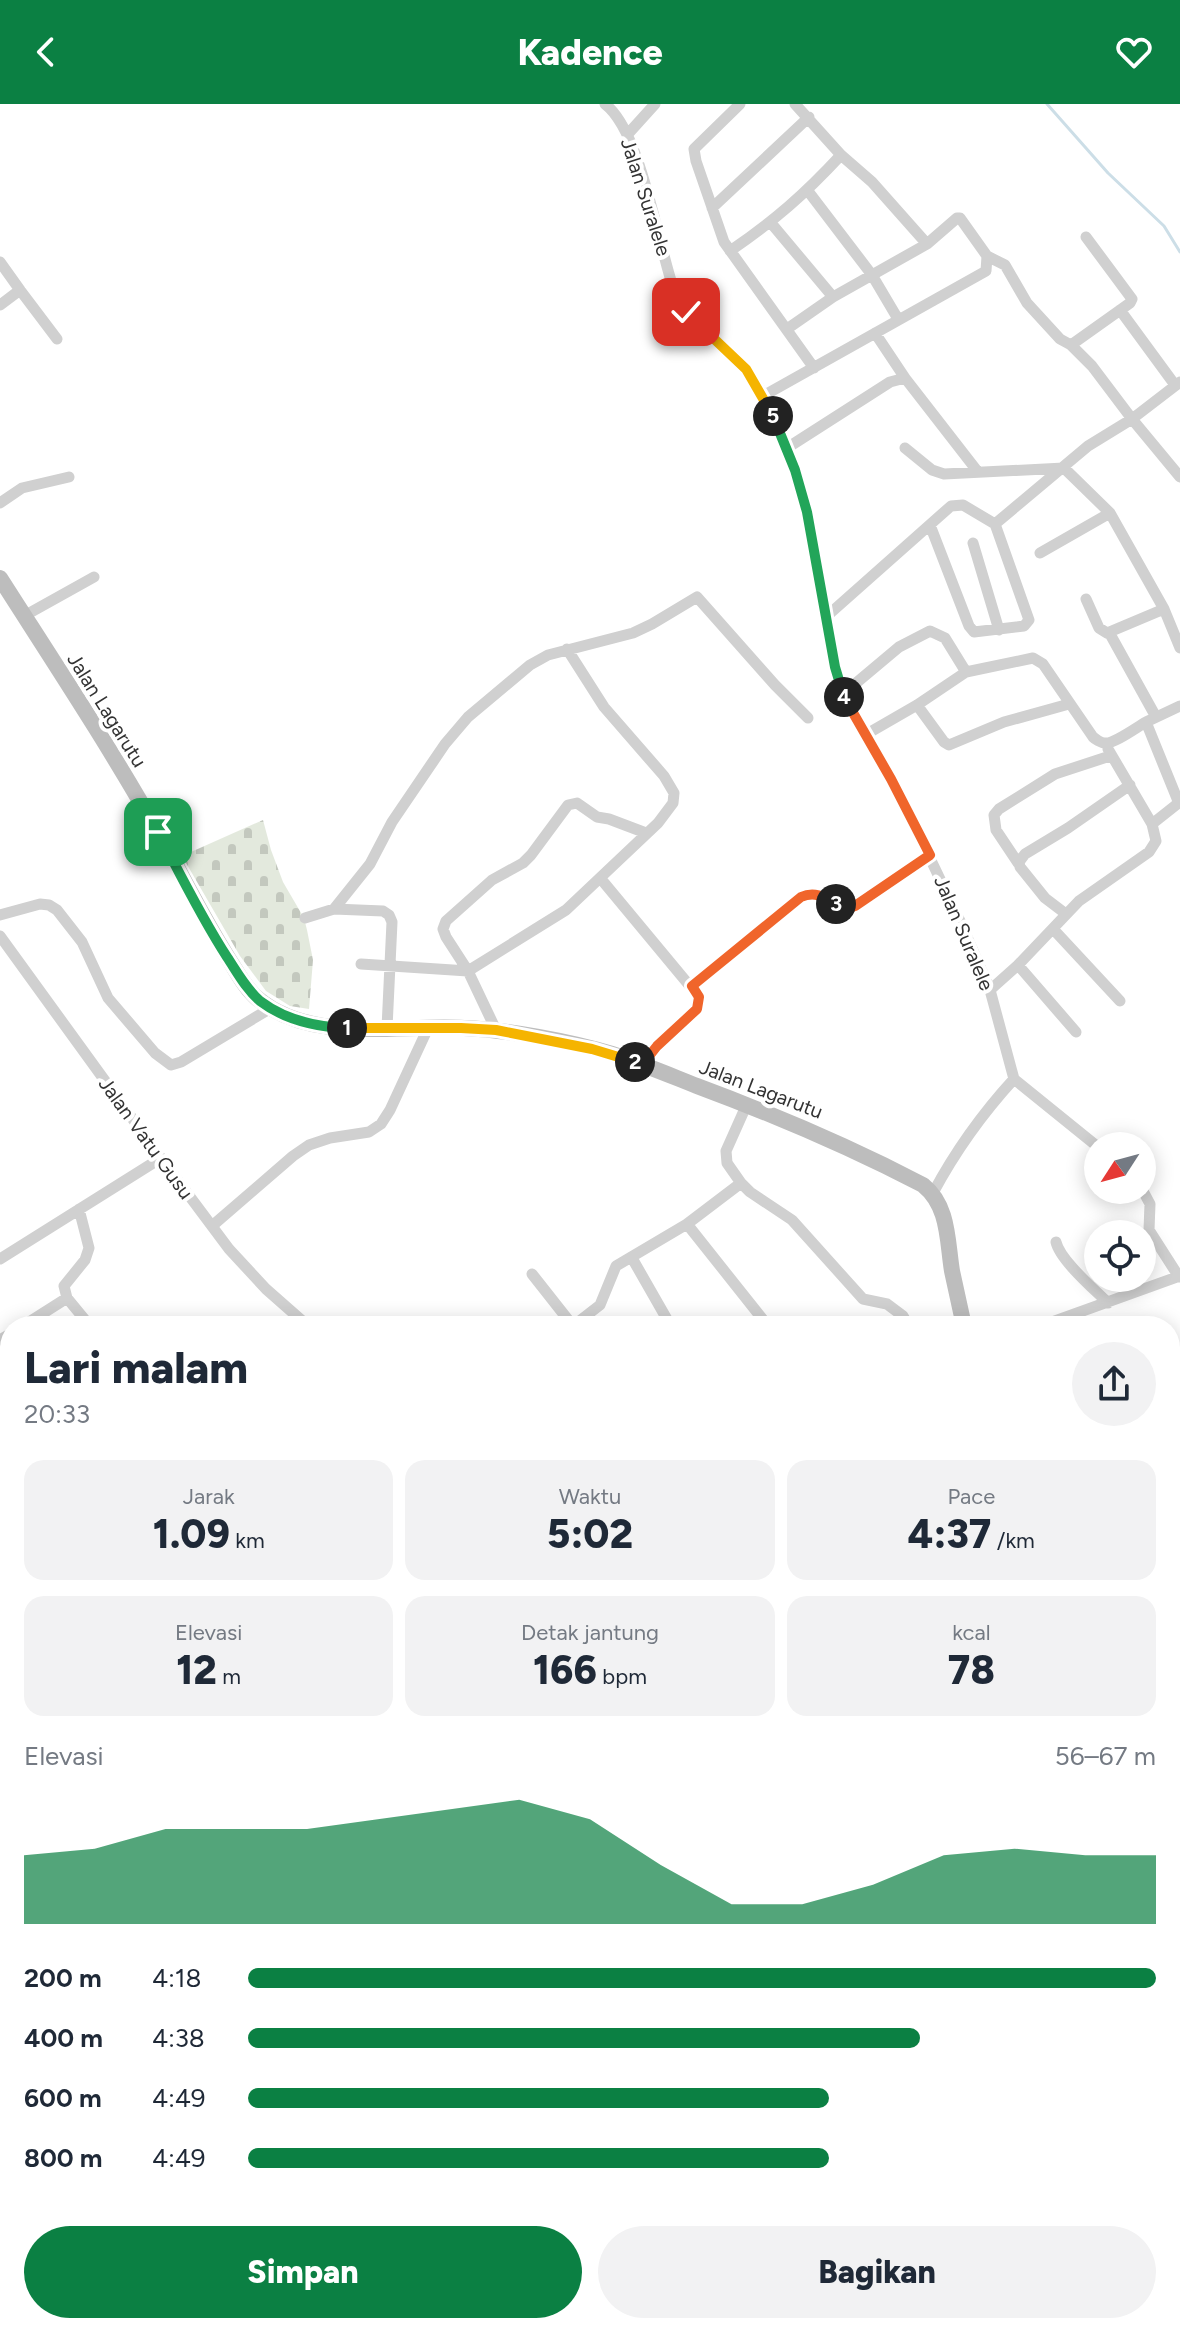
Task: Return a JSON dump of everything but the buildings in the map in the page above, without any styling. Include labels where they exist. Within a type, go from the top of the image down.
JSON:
[{"type":"street","name":"Jalan Suralele","points":[[605,104],[618,117],[627,135],[679,300],[694,320],[746,369],[778,424],[807,512],[835,667],[843,694],[930,855],[990,990],[1014,1079]]},
{"type":"street","points":[[627,135],[655,104]]},
{"type":"street","points":[[740,104],[694,149],[718,230],[814,368]]},
{"type":"street","points":[[795,104],[841,155],[872,182],[927,244]]},
{"type":"street","points":[[712,208],[809,117]]},
{"type":"street","points":[[730,251],[771,223],[808,191],[841,155]]},
{"type":"street","points":[[808,191],[872,275],[898,319]]},
{"type":"street","points":[[787,329],[833,297],[927,244],[959,217],[987,256],[1005,265],[1027,303],[1060,339],[1071,345],[1092,366],[1180,477]]},
{"type":"street","points":[[771,223],[833,297]]},
{"type":"street","points":[[1071,345],[1132,299],[1086,237]]},
{"type":"street","points":[[763,396],[986,271],[987,256]]},
{"type":"street","points":[[0,262],[57,339]]},
{"type":"street","points":[[0,305],[20,290]]},
{"type":"street","points":[[995,524],[1088,446],[1132,419],[1177,384],[1120,310]]},
{"type":"street","points":[[875,333],[905,378],[978,472]]},
{"type":"street","points":[[787,448],[890,382],[905,378]]},
{"type":"street","points":[[905,448],[938,473],[1064,468],[1110,513],[1164,609],[1180,648]]},
{"type":"street","points":[[0,503],[22,488],[69,477]]},
{"type":"street","points":[[827,616],[930,525],[955,504],[963,505],[995,524],[1029,620],[1024,626],[971,630],[930,525]]},
{"type":"street","points":[[1040,553],[1110,513]]},
{"type":"street","points":[[973,543],[999,630]]},
{"type":"street","points":[[24,616],[94,577]]},
{"type":"street","name":"Jalan Lagarutu","points":[[0,578],[137,796],[234,968],[250,991],[271,1008],[313,1025],[496,1030],[592,1049],[747,1104],[850,1148],[933,1193]]},
{"type":"street","points":[[334,909],[370,864],[392,822],[454,732],[530,665],[548,655],[633,633],[697,597],[808,718]]},
{"type":"street","points":[[1086,599],[1099,628],[1110,634],[1164,609]]},
{"type":"street","points":[[843,694],[899,647],[930,631],[945,638],[966,672]]},
{"type":"street","points":[[1110,634],[1151,720],[1178,801],[1174,808],[1152,824]]},
{"type":"street","points":[[361,964],[468,971],[566,910],[601,879],[673,803],[674,793],[664,776],[604,707],[567,649]]},
{"type":"street","points":[[865,735],[966,672],[1027,659],[1038,660],[1093,737],[1106,743],[1110,756],[1152,824],[1156,841],[1149,852],[1079,901],[1054,930],[990,990]]},
{"type":"street","points":[[917,705],[949,745],[1004,722],[1069,704]]},
{"type":"street","points":[[1106,743],[1180,706]]},
{"type":"street","points":[[1066,914],[1045,898],[1018,863],[996,830],[994,815],[1055,774],[1110,756]]},
{"type":"street","points":[[1018,863],[1025,854],[1130,785]]},
{"type":"street","points":[[496,1030],[468,971],[446,937],[443,929],[446,921],[492,880],[523,863],[568,805],[577,803],[597,817],[646,833]]},
{"type":"street","points":[[692,986],[801,897],[819,895],[846,909],[930,855]]},
{"type":"street","points":[[601,879],[699,997],[697,1009],[657,1046],[642,1065]]},
{"type":"street","points":[[0,915],[40,904],[57,910],[82,942],[108,998],[155,1053],[171,1065],[271,1008]]},
{"type":"street","points":[[305,918],[334,909],[383,911],[389,915],[392,922],[387,1028]]},
{"type":"street","points":[[1054,930],[1120,1001]]},
{"type":"street","name":"Jalan Vatu Gusu","points":[[0,936],[229,1249],[297,1316]]},
{"type":"street","points":[[1018,965],[1076,1032]]},
{"type":"street","points":[[212,1226],[309,1145],[369,1132],[381,1124],[428,1028]]},
{"type":"street","points":[[962,1316],[944,1218],[933,1193],[951,1160],[984,1112],[1014,1079],[1084,1136]]},
{"type":"street","points":[[747,1104],[725,1157],[741,1183],[792,1220],[863,1299],[887,1304],[903,1316]]},
{"type":"street","points":[[0,1259],[161,1158]]},
{"type":"street","points":[[586,1316],[600,1305],[616,1266],[687,1224],[741,1183]]},
{"type":"street","points":[[1084,1316],[1108,1303],[1180,1276],[1149,1230],[1150,1204]]},
{"type":"street","points":[[79,1209],[89,1248],[85,1260],[64,1286],[67,1298],[82,1316]]},
{"type":"street","points":[[687,1224],[760,1316]]},
{"type":"street","points":[[1056,1242],[1064,1257],[1108,1303]]},
{"type":"street","points":[[632,1258],[665,1316]]},
{"type":"street","points":[[532,1274],[565,1316]]},
{"type":"street","points":[[39,1316],[67,1298]]},
{"type":"green space","points":[[263,820],[283,882],[304,918],[307,930],[313,960],[309,1009],[290,1006],[266,991],[240,956],[182,856]]},
{"type":"waterway","points":[[1047,104],[1108,173],[1164,226],[1180,252]]},
{"type":"route","points":[[158,832],[217,941],[243,982],[258,999],[287,1016],[313,1025],[338,1028],[496,1030],[592,1049],[642,1065],[657,1046],[697,1009],[699,997],[692,986],[801,897],[819,895],[846,909],[930,855],[839,683],[807,512],[778,424],[746,369],[686,312]]}]
